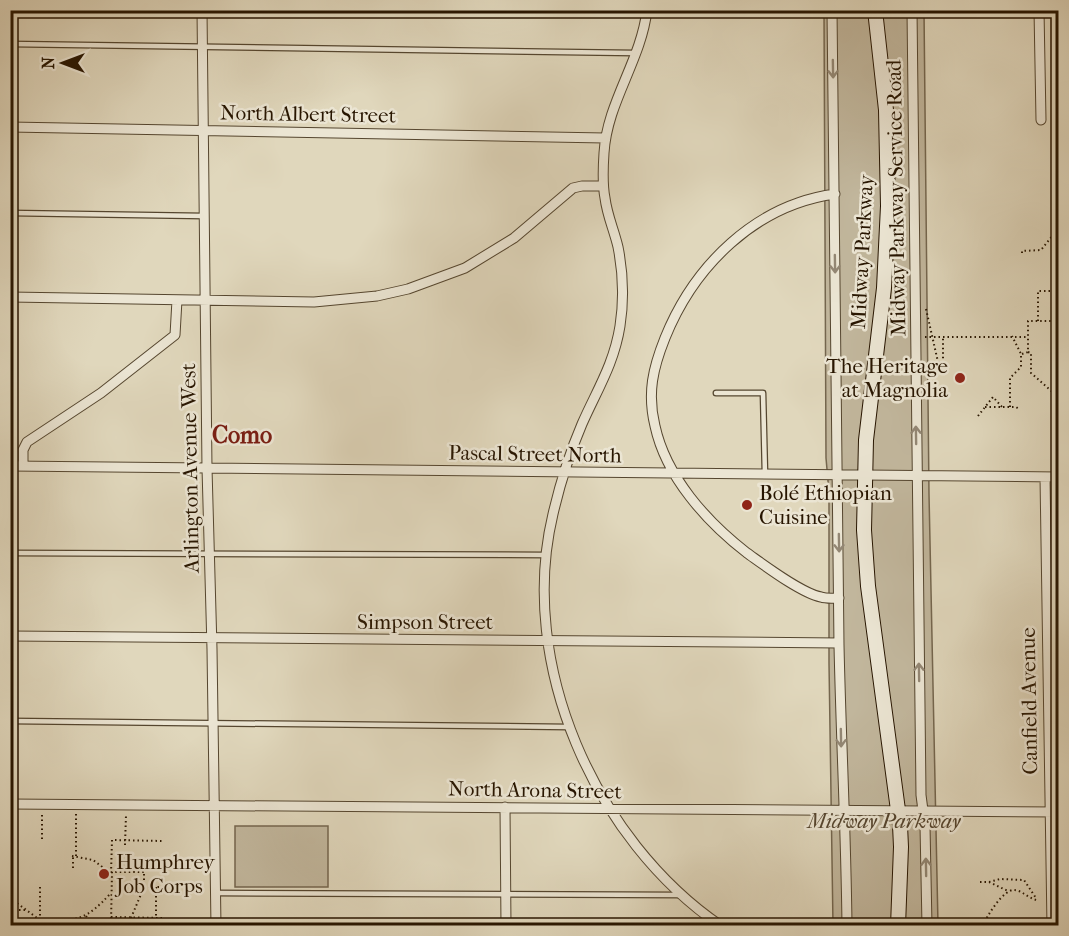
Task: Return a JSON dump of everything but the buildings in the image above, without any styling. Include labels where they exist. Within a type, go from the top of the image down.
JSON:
[{"type":"street","name":"Arlington Avenue West","points":[[202,10],[208,555],[214,724],[216,924]]},
{"type":"street","points":[[647,10],[637,53],[614,107],[605,138],[603,186],[620,265],[622,283],[620,325],[611,365],[581,426],[553,515],[546,555],[545,605],[558,689],[582,759],[610,810],[634,844],[681,895],[721,926]]},
{"type":"street","points":[[832,10],[839,643],[843,811],[846,826],[847,926]]},
{"type":"street","name":"Midway Parkway","points":[[875,10],[886,110],[888,206],[884,288],[868,409],[864,475],[865,555],[898,811],[901,847],[898,926]]},
{"type":"street","name":"Midway Parkway Service Road","points":[[912,10],[921,795],[925,825],[927,926]]},
{"type":"street","points":[[1039,10],[1041,120]]},
{"type":"street","name":"North Albert Street","points":[[10,127],[605,138]]},
{"type":"street","points":[[10,297],[314,302],[377,296],[408,289],[465,268],[496,250],[532,224],[573,188],[603,186]]},
{"type":"street","points":[[835,194],[801,202],[782,210],[740,235],[708,265],[682,302],[663,342],[650,388],[655,427],[674,474],[701,508],[720,529],[767,568],[821,597],[839,598]]},
{"type":"street","points":[[23,466],[23,450],[27,442],[101,393],[176,335],[177,300]]},
{"type":"street","name":"Pascal Street North","points":[[10,466],[1059,477]]},
{"type":"street","name":"Canfield Avenue","points":[[1045,477],[1054,812],[1052,926]]},
{"type":"street","name":"Simpson Street","points":[[10,636],[839,643]]},
{"type":"street","name":"North Arona Street","points":[[10,804],[1054,812]]},
{"type":"street","points":[[505,807],[506,926]]},
{"type":"lane","points":[[10,45],[637,53]]},
{"type":"lane","points":[[10,213],[204,216]]},
{"type":"lane","points":[[716,393],[763,393],[765,475]]},
{"type":"lane","points":[[10,553],[546,555]]},
{"type":"lane","points":[[10,721],[570,727]]},
{"type":"lane","points":[[216,893],[681,895]]},
{"type":"path","points":[[1022,253],[1022,251],[1041,250],[1057,230]]},
{"type":"path","points":[[1038,321],[1038,291],[1059,291]]},
{"type":"path","points":[[925,307],[938,362],[943,362],[943,338]]},
{"type":"path","points":[[1056,395],[1031,373],[1028,321],[1057,321]]},
{"type":"path","points":[[1010,407],[1011,378],[1021,367],[1021,354],[1012,336]]},
{"type":"path","points":[[925,338],[1028,336]]},
{"type":"path","points":[[1021,354],[1028,352]]},
{"type":"path","points":[[978,416],[993,397],[1002,407]]},
{"type":"path","points":[[985,407],[1019,409]]},
{"type":"path","points":[[42,805],[42,839]]},
{"type":"path","points":[[73,868],[76,805]]},
{"type":"path","points":[[125,845],[126,805]]},
{"type":"path","points":[[110,925],[112,840],[162,841]]},
{"type":"path","points":[[74,856],[93,860],[111,874]]},
{"type":"path","points":[[111,874],[112,872],[144,872],[146,869],[162,869]]},
{"type":"path","points":[[131,918],[144,887],[144,872]]},
{"type":"path","points":[[980,882],[1000,879],[1024,880],[1037,900],[989,882]]},
{"type":"path","points":[[40,887],[40,918]]},
{"type":"path","points":[[144,887],[162,887]]},
{"type":"path","points":[[156,887],[156,920]]},
{"type":"path","points":[[983,926],[989,913],[1008,891]]},
{"type":"path","points":[[44,921],[71,920],[87,916],[99,907],[111,893]]},
{"type":"path","points":[[10,898],[48,926]]},
{"type":"path","points":[[10,910],[28,910]]},
{"type":"path","points":[[87,916],[92,926]]},
{"type":"path","points":[[111,917],[216,924]]},
{"type":"path","points":[[140,926],[138,922],[162,918]]},
{"type":"green space","name":"Midway Parkway","points":[[824,11],[924,11],[929,494],[938,925],[833,925],[829,492],[826,458]]},
{"type":"green space","points":[[235,826],[328,826],[328,887],[235,887]]},
{"type":"place","name":"The Heritage at Magnolia","points":[[960,378]]},
{"type":"place","name":"Bolé Ethiopian Cuisine","points":[[747,505]]},
{"type":"place","name":"Humphrey Job Corps","points":[[104,874]]},
{"type":"district","name":"Como","points":[[242,435]]}]
